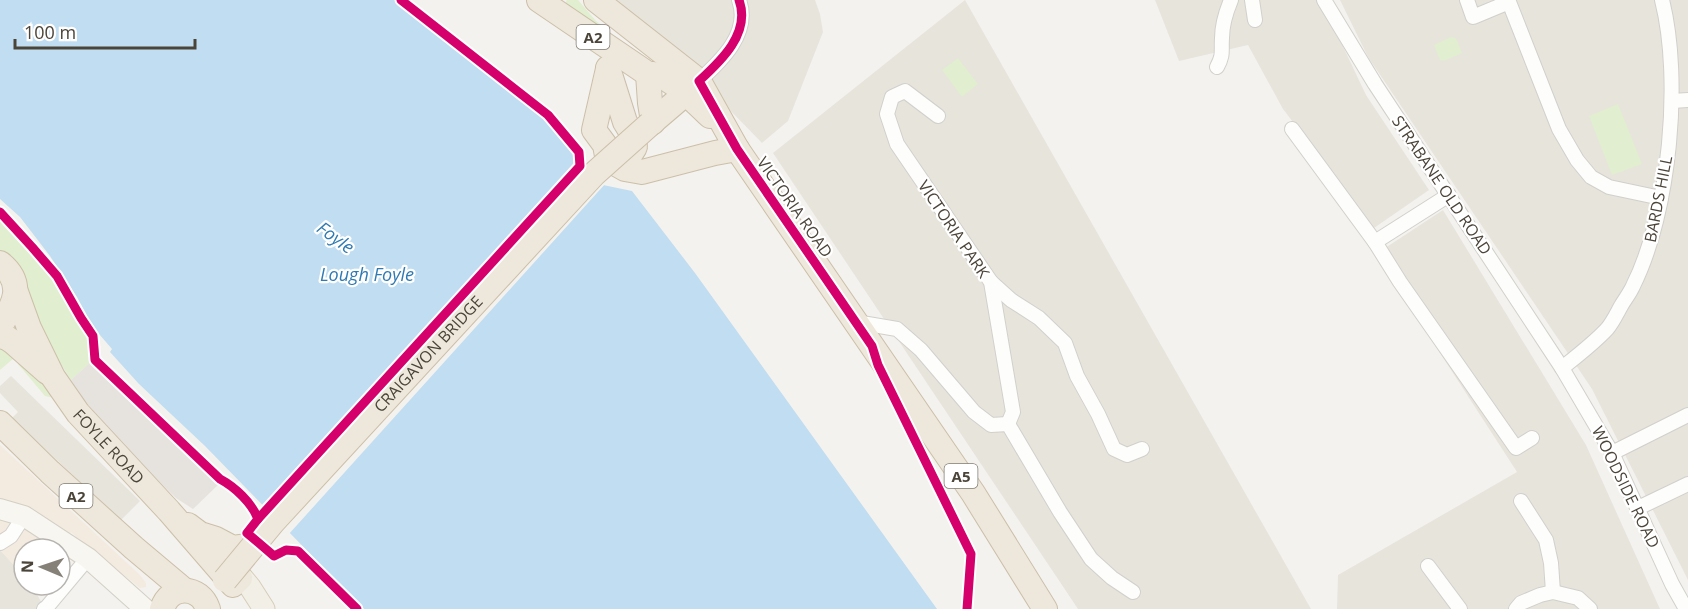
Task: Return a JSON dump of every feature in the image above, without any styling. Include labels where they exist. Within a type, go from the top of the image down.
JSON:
[{"type":"highway","name":"A2","points":[[539,0],[648,74],[653,73],[693,87]]},
{"type":"highway","name":"A2","points":[[596,0],[693,87]]},
{"type":"highway","name":"A2","points":[[605,145],[594,130],[607,66],[625,122],[645,127]]},
{"type":"highway","points":[[645,127],[617,135],[605,145],[595,177],[618,166],[632,153],[645,127],[648,74]]},
{"type":"highway","name":"VICTORIA ROAD","points":[[693,87],[712,119],[724,127],[737,150],[973,493],[1045,609]]},
{"type":"highway","name":"CRAIGAVON BRIDGE","points":[[175,603],[237,573],[273,522],[586,182],[645,127],[693,87]]},
{"type":"highway","points":[[645,127],[662,159],[686,161]]},
{"type":"highway","points":[[618,166],[642,171],[715,153],[737,150]]},
{"type":"highway","name":"FOYLE ROAD","points":[[0,263],[13,277],[29,328],[53,377],[78,413],[169,511],[237,573]]},
{"type":"highway","points":[[0,326],[11,310],[16,292]]},
{"type":"highway","name":"FOYLE ROAD","points":[[0,336],[13,342],[53,377]]},
{"type":"highway","name":"A2","points":[[0,423],[154,567],[175,603]]},
{"type":"highway","name":"FOYLE ROAD","points":[[169,511],[200,534],[233,548],[237,573]]},
{"type":"main road","name":"FOYLE ROAD","points":[[237,573],[250,609]]},
{"type":"main road","name":"FOYLE ROAD","points":[[237,573],[264,609]]},
{"type":"street","points":[[693,87],[731,48],[741,27],[739,0]]},
{"type":"street","points":[[1217,67],[1223,56],[1224,16],[1231,0]]},
{"type":"street","points":[[1252,0],[1255,20]]},
{"type":"street","name":"STRABANE OLD ROAD","points":[[1324,0],[1375,84],[1562,368]]},
{"type":"street","points":[[1467,0],[1473,17],[1509,2],[1559,129],[1577,160],[1591,177],[1609,187],[1661,198]]},
{"type":"street","name":"BARDS HILL","points":[[1562,368],[1608,328],[1634,286],[1650,244],[1661,198],[1672,101],[1668,29],[1662,0]]},
{"type":"street","name":"VICTORIA PARK","points":[[938,116],[905,91],[892,97],[887,114],[897,144],[991,282],[1013,412],[1008,423]]},
{"type":"street","points":[[1672,101],[1688,100]]},
{"type":"street","points":[[1292,129],[1376,243],[1400,282],[1516,448],[1532,438]]},
{"type":"street","points":[[1376,243],[1449,195]]},
{"type":"street","points":[[991,282],[1011,300],[1039,318],[1065,343],[1077,376],[1114,450],[1127,455],[1142,449]]},
{"type":"street","points":[[856,322],[897,329],[921,350],[974,412],[992,425],[1008,423],[1060,512],[1091,559],[1112,578],[1133,592]]},
{"type":"street","name":"WOODSIDE ROAD","points":[[1562,368],[1612,453],[1672,584],[1686,609]]},
{"type":"street","points":[[1612,453],[1688,415]]},
{"type":"street","points":[[1638,508],[1688,484]]},
{"type":"street","points":[[1521,501],[1546,540],[1551,563],[1553,592]]},
{"type":"street","points":[[0,509],[24,516],[88,558],[175,603]]},
{"type":"street","points":[[0,543],[10,536],[24,516]]},
{"type":"street","points":[[44,609],[88,558]]},
{"type":"street","points":[[1428,566],[1460,609]]},
{"type":"street","points":[[1516,609],[1521,603],[1553,592],[1578,598],[1590,609]]},
{"type":"shaded area","points":[[611,0],[815,0],[823,32],[788,121],[762,143],[681,60]]},
{"type":"shaded area","points":[[965,0],[1311,609],[1078,609],[773,153]]},
{"type":"shaded area","points":[[1155,0],[1321,0],[1366,95],[1429,190],[1374,228],[1283,109],[1248,45],[1179,61]]},
{"type":"shaded area","points":[[1340,0],[1688,0],[1688,580],[1592,389],[1368,57]]},
{"type":"shaded area","points":[[1443,210],[1586,445],[1660,609],[1337,609],[1338,575],[1517,472],[1376,254]]},
{"type":"shaded area","points":[[92,361],[164,426],[221,482],[193,509],[176,498],[125,449],[85,401],[71,380]]},
{"type":"shaded area","points":[[11,376],[140,501],[121,520],[12,418],[18,412],[0,393],[0,386]]},
{"type":"shaded area","points":[[0,445],[139,574],[146,583],[146,587],[140,588],[115,568],[113,570],[71,532],[67,537],[12,537],[12,563],[0,550]]},
{"type":"shaded area","points":[[0,550],[12,563],[12,597],[38,597],[45,609],[0,609]]},
{"type":"green space","points":[[567,0],[578,0],[596,21],[609,31],[606,34],[563,7]]},
{"type":"green space","points":[[1451,37],[1456,38],[1462,53],[1444,61],[1440,60],[1434,45]]},
{"type":"green space","points":[[958,58],[978,84],[962,97],[942,70]]},
{"type":"green space","points":[[1618,104],[1642,164],[1612,175],[1589,116]]},
{"type":"green space","points":[[0,217],[54,278],[90,342],[92,361],[71,380],[43,336],[0,252]]},
{"type":"green space","points":[[0,345],[14,358],[0,370]]},
{"type":"green space","points":[[22,360],[54,398],[45,396],[18,364]]},
{"type":"water","name":"Lough Foyle","points":[[0,0],[408,0],[542,112],[576,153],[578,163],[603,185],[632,191],[695,273],[937,609],[364,609],[205,446],[139,384],[110,352],[112,349],[93,327],[77,297],[50,256],[20,217],[0,199]]},
{"type":"pier","points":[[580,158],[581,162],[606,183],[288,535],[261,508]]},
{"type":"cycle path","points":[[357,609],[298,551],[286,550],[274,556],[247,533],[580,166],[579,152],[548,115],[401,0]]},
{"type":"cycle path","points":[[739,0],[742,12],[737,35],[716,65],[699,81],[737,149],[872,346],[878,365],[971,554],[967,609]]},
{"type":"cycle path","points":[[0,212],[57,276],[93,336],[95,360],[220,479],[242,496],[252,507],[258,519]]},
{"type":"water label","name":"Foyle","points":[[336,237]]}]
